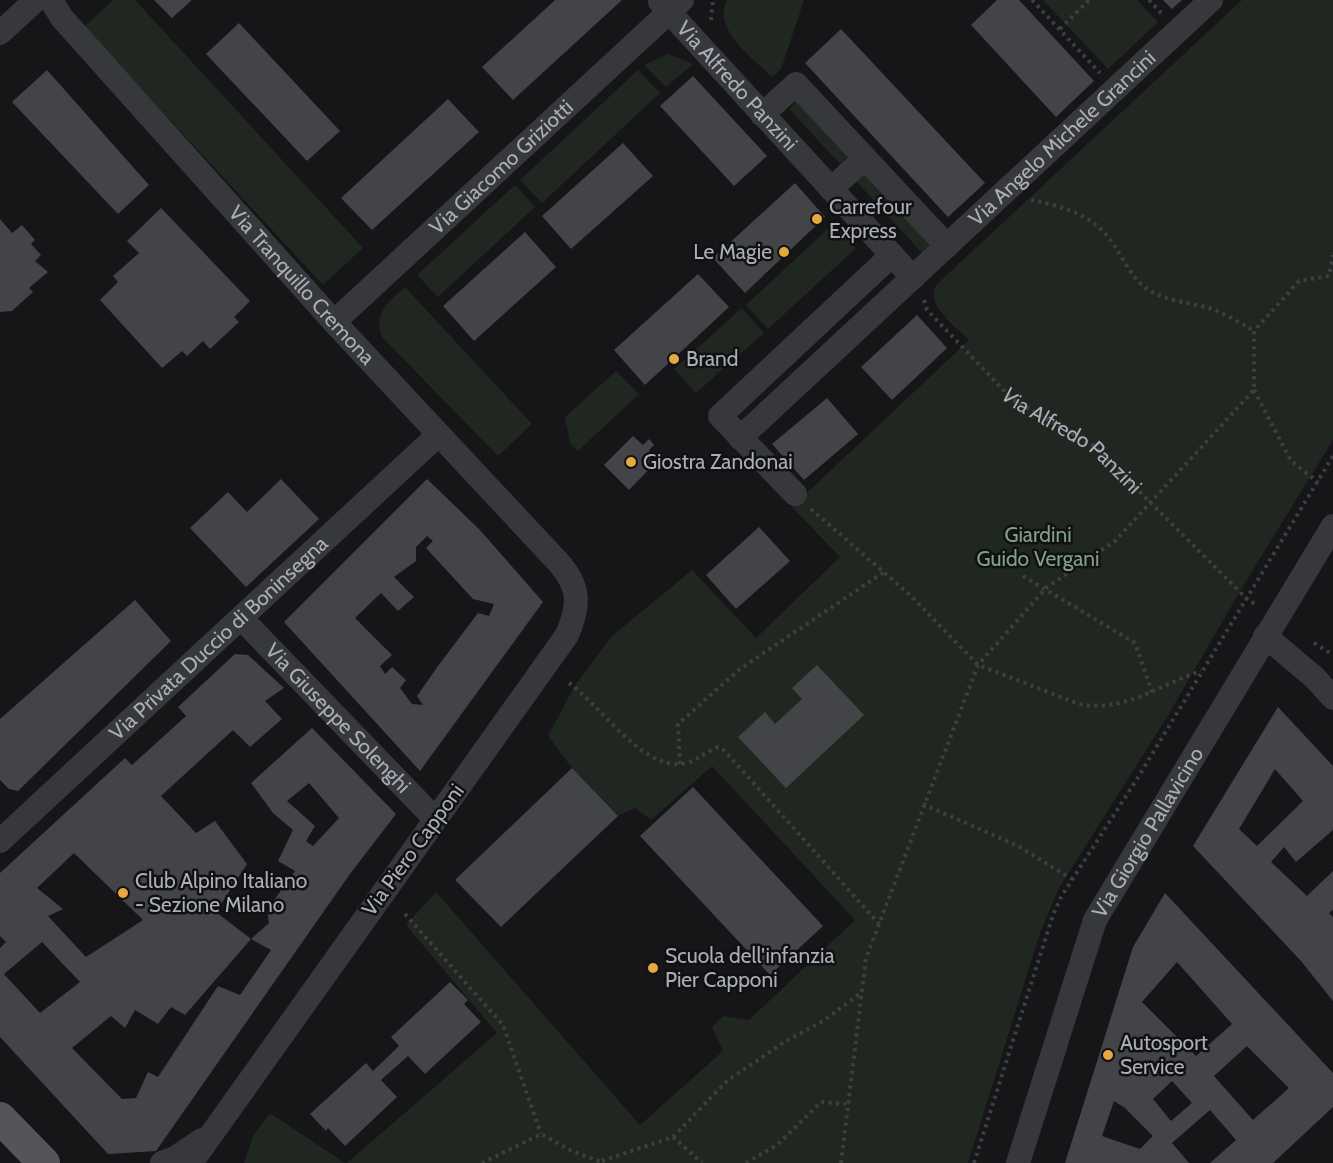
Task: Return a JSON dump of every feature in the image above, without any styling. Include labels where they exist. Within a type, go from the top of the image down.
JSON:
[{"type":"main road","points":[[0,1118],[44,1163]]},
{"type":"street","points":[[0,33],[36,0]]},
{"type":"street","name":"Via Tranquillo Cremona","points":[[51,0],[63,18],[334,322],[559,563]]},
{"type":"street","name":"Via Angelo Michele Grancini","points":[[740,438],[825,360],[918,287],[947,246],[1211,0]]},
{"type":"street","name":"Via Giacomo Griziotti","points":[[334,322],[670,4]]},
{"type":"street","name":"Via Alfredo Panzini","points":[[670,4],[762,116],[892,255],[918,287]]},
{"type":"street","points":[[762,116],[796,84],[947,246]]},
{"type":"street","points":[[831,189],[865,158]]},
{"type":"street","points":[[795,494],[720,416],[892,255]]},
{"type":"street","points":[[805,337],[825,360]]},
{"type":"street","name":"Via Privata Duccio di Boninsegna","points":[[0,841],[438,435]]},
{"type":"street","name":"Via Giorgio Pallavicino","points":[[1018,1163],[1095,920],[1333,526]]},
{"type":"street","name":"Via Piero Capponi","points":[[191,1163],[434,818],[567,635],[576,608],[576,590],[571,577],[559,563]]},
{"type":"street","name":"Via Giuseppe Solenghi","points":[[242,619],[434,818]]},
{"type":"street","points":[[1265,636],[1315,678],[1333,698]]},
{"type":"street","points":[[162,1163],[175,1158],[214,1132]]},
{"type":"street","points":[[212,1163],[214,1132]]},
{"type":"path","points":[[1032,0],[1105,78]]},
{"type":"path","points":[[1059,29],[1089,0]]},
{"type":"path","points":[[1149,0],[1167,20]]},
{"type":"path","points":[[1025,198],[1069,208],[1100,228],[1113,243],[1137,280],[1152,292],[1210,309],[1254,331]]},
{"type":"path","points":[[1318,482],[1291,461],[1254,390],[1254,331],[1299,281],[1331,277],[1333,255]]},
{"type":"path","name":"Via Alfredo Panzini","points":[[918,287],[927,310],[1012,399],[1094,446],[1247,599]]},
{"type":"path","points":[[841,1163],[846,1104],[866,958],[978,665],[1046,588],[1115,541],[1254,390]]},
{"type":"path","points":[[974,1163],[1053,915],[1072,879],[1137,779],[1333,456]]},
{"type":"path","points":[[795,494],[885,572],[978,665],[1079,704],[1094,707],[1123,704],[1175,679],[1202,670]]},
{"type":"path","points":[[680,764],[678,724],[740,669],[885,572]]},
{"type":"path","points":[[1023,576],[1135,643],[1152,692]]},
{"type":"path","points":[[569,683],[643,751],[660,761],[680,764],[701,759],[718,747],[724,750],[879,924]]},
{"type":"path","points":[[923,804],[1018,846],[1072,879]]},
{"type":"path","points":[[405,914],[503,1024],[541,1134],[573,1151],[603,1162],[673,1137],[727,1081],[786,1041],[824,1021],[861,993]]},
{"type":"path","points":[[746,1163],[778,1144],[821,1102],[846,1104]]},
{"type":"path","points":[[482,1163],[541,1134]]},
{"type":"path","points":[[673,1137],[702,1163]]},
{"type":"green space","points":[[113,0],[135,0],[363,248],[323,285],[84,27]]},
{"type":"green space","points":[[727,0],[804,0],[781,69],[772,77],[745,52],[730,33],[725,22],[724,11]]},
{"type":"green space","points":[[1043,0],[1137,0],[1158,22],[1108,69]]},
{"type":"green space","name":"Giardini Guido Vergani","points":[[1242,0],[1333,0],[1333,440],[1246,581],[1167,717],[1059,888],[1040,933],[968,1163],[347,1163],[497,1033],[406,925],[436,892],[640,1125],[723,1051],[712,1027],[723,1016],[749,1020],[855,920],[712,766],[651,820],[635,808],[618,816],[572,768],[548,736],[574,687],[611,637],[692,570],[756,638],[840,557],[792,507],[969,340],[938,308],[934,293],[936,285]]},
{"type":"green space","points":[[668,54],[693,64],[666,87],[644,65]]},
{"type":"green space","points":[[638,70],[660,93],[542,203],[520,180]]},
{"type":"green space","points":[[798,99],[850,154],[840,164],[789,109]]},
{"type":"green space","points":[[866,172],[931,243],[922,253],[856,181]]},
{"type":"green space","points":[[515,185],[535,207],[438,297],[417,275]]},
{"type":"green space","points":[[833,224],[856,248],[768,329],[746,305]]},
{"type":"green space","points":[[405,287],[532,424],[498,456],[382,337],[381,315],[388,303]]},
{"type":"green space","points":[[742,308],[764,333],[696,393],[674,369]]},
{"type":"green space","points":[[616,371],[639,394],[578,451],[570,443],[565,417]]},
{"type":"green space","points":[[270,1113],[345,1163],[244,1163],[253,1136]]},
{"type":"building","points":[[154,0],[192,0],[172,18]]},
{"type":"building","points":[[555,0],[622,0],[513,100],[482,67]]},
{"type":"building","points":[[997,0],[1019,0],[1094,81],[1056,117],[971,25]]},
{"type":"building","points":[[1163,0],[1182,0],[1172,9]]},
{"type":"building","points":[[239,23],[340,131],[307,161],[206,54]]},
{"type":"building","points":[[841,29],[985,183],[948,217],[805,63]]},
{"type":"building","points":[[47,70],[149,185],[118,214],[12,102]]},
{"type":"building","points":[[693,76],[767,156],[734,186],[660,106]]},
{"type":"building","points":[[448,99],[479,132],[372,230],[341,198]]},
{"type":"building","points":[[623,143],[653,176],[571,249],[542,216]]},
{"type":"building","points":[[795,183],[825,217],[745,293],[713,258]]},
{"type":"building","points":[[161,208],[250,301],[234,317],[239,322],[210,349],[203,341],[187,356],[182,351],[162,368],[100,300],[118,282],[113,276],[139,253],[127,241]]},
{"type":"building","points":[[0,219],[12,233],[22,225],[35,240],[31,244],[41,255],[35,261],[48,272],[29,288],[33,292],[12,311],[0,312]]},
{"type":"building","points":[[525,232],[556,267],[474,341],[443,306]]},
{"type":"building","points":[[698,274],[729,307],[645,385],[614,350]]},
{"type":"building","points":[[917,315],[947,348],[892,400],[861,367]]},
{"type":"building","points":[[827,398],[858,434],[804,480],[772,444]]},
{"type":"building","name":"Giostra Zandonai","points":[[633,436],[643,445],[649,439],[654,445],[649,450],[658,460],[629,490],[604,465]]},
{"type":"building","points":[[281,479],[319,519],[246,587],[190,528],[228,492],[247,512]]},
{"type":"building","points":[[427,479],[479,529],[543,602],[420,771],[284,622]],"holes":[[[427,536],[433,541],[426,548],[473,599],[494,604],[489,616],[478,613],[438,666],[417,696],[423,705],[412,704],[400,688],[406,680],[392,667],[385,674],[380,666],[392,655],[355,618],[381,593],[398,611],[414,597],[394,577],[416,561],[416,547]]]},
{"type":"building","points":[[759,527],[790,561],[736,609],[706,575]]},
{"type":"building","points":[[135,600],[171,641],[18,791],[9,789],[0,780],[0,719]]},
{"type":"building","points":[[235,654],[248,655],[284,688],[265,701],[282,719],[250,747],[233,730],[161,796],[196,833],[215,821],[247,864],[216,912],[251,939],[269,923],[267,910],[295,871],[278,861],[293,830],[273,813],[251,783],[312,728],[396,814],[350,874],[156,1151],[108,1154],[0,1037],[0,948],[6,942],[0,936],[0,873],[125,758],[132,765],[186,716],[178,707]],"holes":[[[309,783],[339,818],[313,846],[306,841],[315,826],[287,801]],[[74,853],[143,920],[86,957],[48,916],[63,909],[37,888]],[[251,939],[271,950],[240,995],[218,986],[158,1077],[148,1072],[136,1098],[122,1099],[72,1048],[111,1016],[125,1028],[135,1010],[158,1024],[171,1007],[185,1015]],[[42,942],[80,982],[40,1013],[4,974]]]},
{"type":"building","points":[[817,665],[864,715],[786,788],[738,737],[765,712],[775,724],[802,699],[792,688]]},
{"type":"building","points":[[1278,707],[1333,766],[1333,830],[1296,862],[1284,847],[1271,862],[1307,896],[1333,871],[1333,910],[1329,913],[1333,917],[1333,1001],[1301,961],[1193,846]],"holes":[[[1275,769],[1303,801],[1257,846],[1239,829]]]},
{"type":"building","points":[[572,768],[618,816],[501,927],[455,880]]},
{"type":"building","points":[[693,787],[823,926],[770,975],[640,836]]},
{"type":"building","points":[[1165,893],[1333,1073],[1333,1107],[1273,1163],[1210,1163],[1236,1140],[1210,1110],[1172,1143],[1189,1163],[1065,1163],[1133,947]],"holes":[[[1177,962],[1232,1024],[1196,1056],[1142,1002]],[[1247,1046],[1289,1088],[1253,1120],[1214,1076]],[[1172,1081],[1192,1103],[1171,1121],[1153,1099]],[[1114,1101],[1125,1108],[1153,1136],[1140,1149],[1102,1136]]]},
{"type":"building","points":[[450,982],[468,1000],[464,1004],[481,1022],[425,1074],[408,1056],[381,1080],[397,1097],[345,1146],[328,1128],[326,1131],[310,1114],[366,1063],[373,1071],[399,1046],[391,1037]]},
{"type":"place","name":"Carrefour Express","points":[[817,219]]},
{"type":"place","name":"Le Magie","points":[[784,252]]},
{"type":"place","name":"Brand","points":[[674,359]]},
{"type":"place","name":"Giostra Zandonai","points":[[631,462]]},
{"type":"place","name":"Club Alpino Italiano - Sezione Milano","points":[[123,893]]},
{"type":"place","name":"Scuola dell'infanzia Pier Capponi","points":[[653,968]]},
{"type":"place","name":"Autosport Service","points":[[1108,1055]]}]
